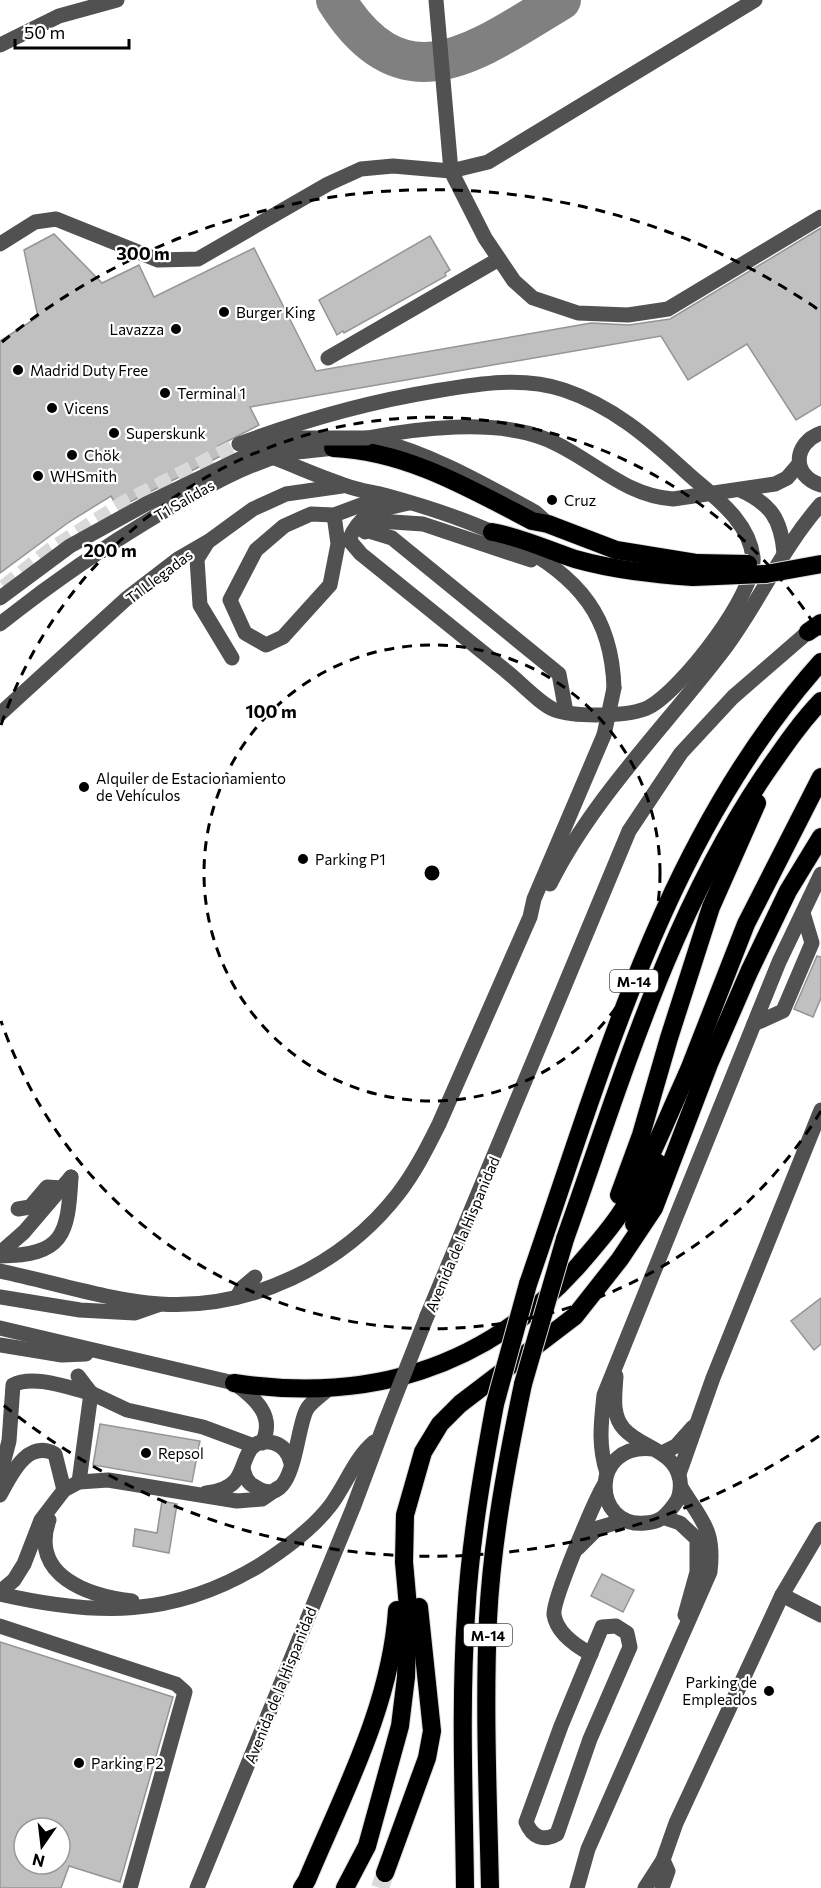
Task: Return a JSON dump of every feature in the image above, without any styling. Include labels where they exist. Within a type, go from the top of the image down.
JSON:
[{"type":"highway","points":[[333,448],[366,451],[431,470],[532,520],[616,550],[695,570],[766,574],[821,564]]},
{"type":"highway","points":[[492,532],[508,535],[588,562],[653,574],[769,563],[821,555]]},
{"type":"highway","name":"M-14","points":[[465,1888],[463,1723],[466,1617],[481,1483],[495,1404],[528,1284],[628,994],[658,922],[718,804],[787,700],[821,662]]},
{"type":"highway","name":"M-14","points":[[490,1888],[486,1747],[488,1617],[505,1473],[523,1384],[564,1239],[650,1001],[688,910],[740,813],[770,767],[821,701]]},
{"type":"highway","points":[[589,1253],[627,1174],[711,907],[752,817],[770,767]]},
{"type":"highway","points":[[620,1259],[665,1146],[689,1070],[746,924],[821,777]]},
{"type":"highway","points":[[302,1888],[308,1880],[371,1724],[386,1677],[396,1629],[404,1562],[405,1515],[423,1452],[440,1424],[460,1404],[574,1317],[620,1259],[654,1208],[709,1064],[749,972],[788,891],[821,837]]},
{"type":"highway","points":[[234,1383],[281,1390],[327,1390],[370,1384],[413,1374],[453,1359],[492,1338],[528,1314],[561,1285],[624,1208],[689,1070]]},
{"type":"highway","points":[[385,1873],[427,1758],[432,1731],[420,1633],[413,1490]]},
{"type":"highway","points":[[345,1888],[367,1846],[400,1725],[406,1677],[408,1607],[404,1562]]},
{"type":"street","points":[[0,45],[59,16],[117,0]]},
{"type":"street","points":[[436,0],[452,171],[485,238],[522,291],[548,305],[578,313],[648,314],[668,309],[821,217]]},
{"type":"street","points":[[0,244],[35,222],[56,219],[158,260],[198,259],[328,184],[361,169],[393,166],[452,171],[488,162],[755,0]]},
{"type":"street","points":[[328,358],[499,259]]},
{"type":"street","points":[[0,1282],[80,1296],[100,1296],[160,1304],[187,1304],[237,1298],[287,1281],[338,1252],[372,1223],[398,1194],[423,1156],[440,1124],[530,917],[534,899],[604,735],[614,688],[612,663],[599,620],[582,595],[551,566],[492,532],[409,503],[345,486],[239,444],[308,419],[396,397],[476,384],[530,383],[562,389],[614,413],[650,439],[740,520],[749,538],[754,561],[745,590],[712,643],[672,690],[648,708],[622,715],[566,712],[554,710],[361,554],[349,540],[355,525],[370,513],[409,503]]},
{"type":"street","points":[[0,598],[70,546],[146,504],[248,455],[300,438],[367,438],[447,429],[480,428],[523,432],[566,448],[618,483],[642,493],[673,499],[741,490],[755,485],[775,484],[787,478],[799,464],[802,445],[812,436],[821,433]]},
{"type":"street","points":[[367,438],[404,447],[461,471],[535,512],[548,524]]},
{"type":"street","name":"T1 Salidas","points":[[0,624],[82,562],[153,518],[250,464],[287,453],[333,448],[367,438]]},
{"type":"street","points":[[799,464],[805,476],[821,485]]},
{"type":"street","name":"T1 Llegadas","points":[[0,714],[126,599],[178,558],[209,541],[253,509],[286,494],[345,486]]},
{"type":"street","points":[[310,489],[311,514]]},
{"type":"street","points":[[741,490],[759,499],[774,513],[782,532],[784,553]]},
{"type":"street","points":[[334,515],[338,544],[330,585],[283,637],[266,645],[245,633],[230,600],[256,550],[285,526],[311,514],[334,515],[385,496]]},
{"type":"street","points":[[530,917],[541,902],[564,857],[616,784],[723,651],[765,589],[784,553],[804,523],[821,504]]},
{"type":"street","points":[[361,554],[366,530],[378,521],[423,524],[551,566]]},
{"type":"street","points":[[366,530],[392,538],[559,674],[566,712]]},
{"type":"street","points":[[209,541],[197,559],[200,605],[232,658]]},
{"type":"street","points":[[0,701],[59,645],[111,605],[126,599]]},
{"type":"street","name":"Avenida de la Hispanidad","points":[[196,1888],[353,1508],[427,1316],[629,831],[652,793],[681,753],[733,698],[815,628]]},
{"type":"street","points":[[821,874],[754,1024],[604,1395],[600,1452],[606,1498],[613,1510],[625,1520],[638,1524],[656,1522],[665,1518],[678,1500],[680,1480],[717,1367],[821,1110]]},
{"type":"street","points":[[754,1024],[783,1011],[812,943],[802,913]]},
{"type":"street","points":[[18,1209],[30,1207],[47,1187],[66,1182]]},
{"type":"street","points":[[0,1254],[26,1255],[52,1247],[58,1239],[64,1222],[66,1182]]},
{"type":"street","points":[[0,1254],[24,1232],[66,1182]]},
{"type":"street","points":[[0,1271],[82,1288],[100,1296]]},
{"type":"street","points":[[237,1298],[242,1288],[255,1277]]},
{"type":"street","points":[[0,1297],[80,1310],[135,1314],[160,1304]]},
{"type":"street","points":[[0,1328],[234,1383],[250,1394],[268,1422],[258,1444],[248,1451],[238,1478],[230,1486],[213,1492],[191,1494]]},
{"type":"street","points":[[0,1345],[62,1355],[107,1354]]},
{"type":"street","points":[[577,1888],[588,1849],[682,1633],[702,1596],[710,1572],[713,1544],[672,1462],[624,1429],[615,1410],[616,1365]]},
{"type":"street","points":[[78,1376],[91,1393],[79,1482]]},
{"type":"street","points":[[0,1475],[9,1441],[10,1392],[13,1385],[18,1382],[46,1383],[91,1393],[127,1410],[203,1427],[258,1444],[278,1445],[289,1456],[291,1463]]},
{"type":"street","points":[[0,1593],[14,1580],[24,1564],[41,1520],[64,1490],[79,1482],[108,1480],[191,1494],[252,1501],[270,1496],[289,1478],[306,1409],[327,1390]]},
{"type":"street","points":[[591,1654],[570,1640],[559,1628],[554,1616],[554,1607],[581,1531],[605,1479],[613,1462],[623,1453],[640,1448],[658,1451],[676,1446],[700,1420]]},
{"type":"street","points":[[0,1593],[56,1607],[110,1610],[162,1605],[206,1592],[238,1578],[300,1537],[330,1506],[364,1450],[379,1438]]},
{"type":"street","points":[[0,1495],[19,1463],[28,1454],[40,1450],[55,1454],[64,1490]]},
{"type":"street","points":[[243,1467],[248,1482],[255,1488],[263,1491],[278,1488]]},
{"type":"street","points":[[54,1505],[45,1531],[46,1547],[52,1565],[60,1576],[86,1591],[112,1599],[162,1605]]},
{"type":"street","points":[[665,1518],[680,1523],[697,1539],[697,1572],[682,1633]]},
{"type":"street","points":[[576,1550],[598,1528],[625,1520]]},
{"type":"street","points":[[652,1886],[665,1865],[676,1823],[782,1594],[821,1529]]},
{"type":"street","points":[[782,1594],[821,1615]]},
{"type":"street","points":[[0,1626],[176,1684],[185,1692],[130,1888]]},
{"type":"street","points":[[616,1626],[627,1633],[630,1647],[590,1738],[557,1834],[549,1838],[538,1838],[530,1831],[526,1822],[561,1726],[591,1654],[602,1627],[616,1626]]},
{"type":"building","name":"Terminal 1","points":[[821,228],[821,405],[796,420],[747,344],[688,380],[661,336],[250,407],[259,425],[218,446],[223,455],[118,508],[111,496],[69,522],[0,573],[0,341],[38,317],[24,250],[54,234],[102,283],[139,265],[154,297],[254,248],[316,371],[591,323],[629,325],[670,319]]},
{"type":"building","points":[[430,236],[450,270],[445,273],[446,276],[337,335],[319,300]]},
{"type":"building","points":[[817,956],[821,957],[821,998],[813,1017],[794,1009]]},
{"type":"building","points":[[821,1298],[821,1344],[814,1350],[791,1321]]},
{"type":"building","name":"Repsol","points":[[100,1424],[200,1441],[192,1482],[93,1465]]},
{"type":"building","points":[[162,1501],[177,1504],[169,1553],[133,1546],[135,1529],[157,1533]]},
{"type":"building","points":[[602,1574],[634,1590],[623,1612],[591,1596]]},
{"type":"building","name":"Parking P2","points":[[0,1642],[173,1697],[120,1882],[72,1867],[72,1816],[12,1816],[12,1876],[65,1876],[61,1888],[0,1888]]},
{"type":"taxiway","points":[[336,0],[362,34],[388,53],[415,62],[443,60],[471,51],[500,37],[561,0]]},
{"type":"tunnel","points":[[4,587],[50,550],[125,502],[239,444]]},
{"type":"tunnel","points":[[380,1888],[385,1873]]},
{"type":"place","name":"Burger King","points":[[224,312]]},
{"type":"place","name":"Lavazza","points":[[176,329]]},
{"type":"place","name":"Madrid Duty Free","points":[[18,370]]},
{"type":"place","name":"Terminal 1","points":[[165,393]]},
{"type":"place","name":"Vicens","points":[[52,408]]},
{"type":"place","name":"Superskunk","points":[[114,433]]},
{"type":"place","name":"Chök","points":[[72,455]]},
{"type":"place","name":"WHSmith","points":[[38,476]]},
{"type":"place","name":"Cruz","points":[[552,500]]},
{"type":"place","name":"Alquiler de Estacionamiento de Vehículos","points":[[84,787]]},
{"type":"place","name":"Parking P1","points":[[303,859]]},
{"type":"place","name":"Repsol","points":[[146,1453]]},
{"type":"place","name":"Parking de Empleados","points":[[769,1691]]},
{"type":"place","name":"Parking P2","points":[[79,1763]]}]
